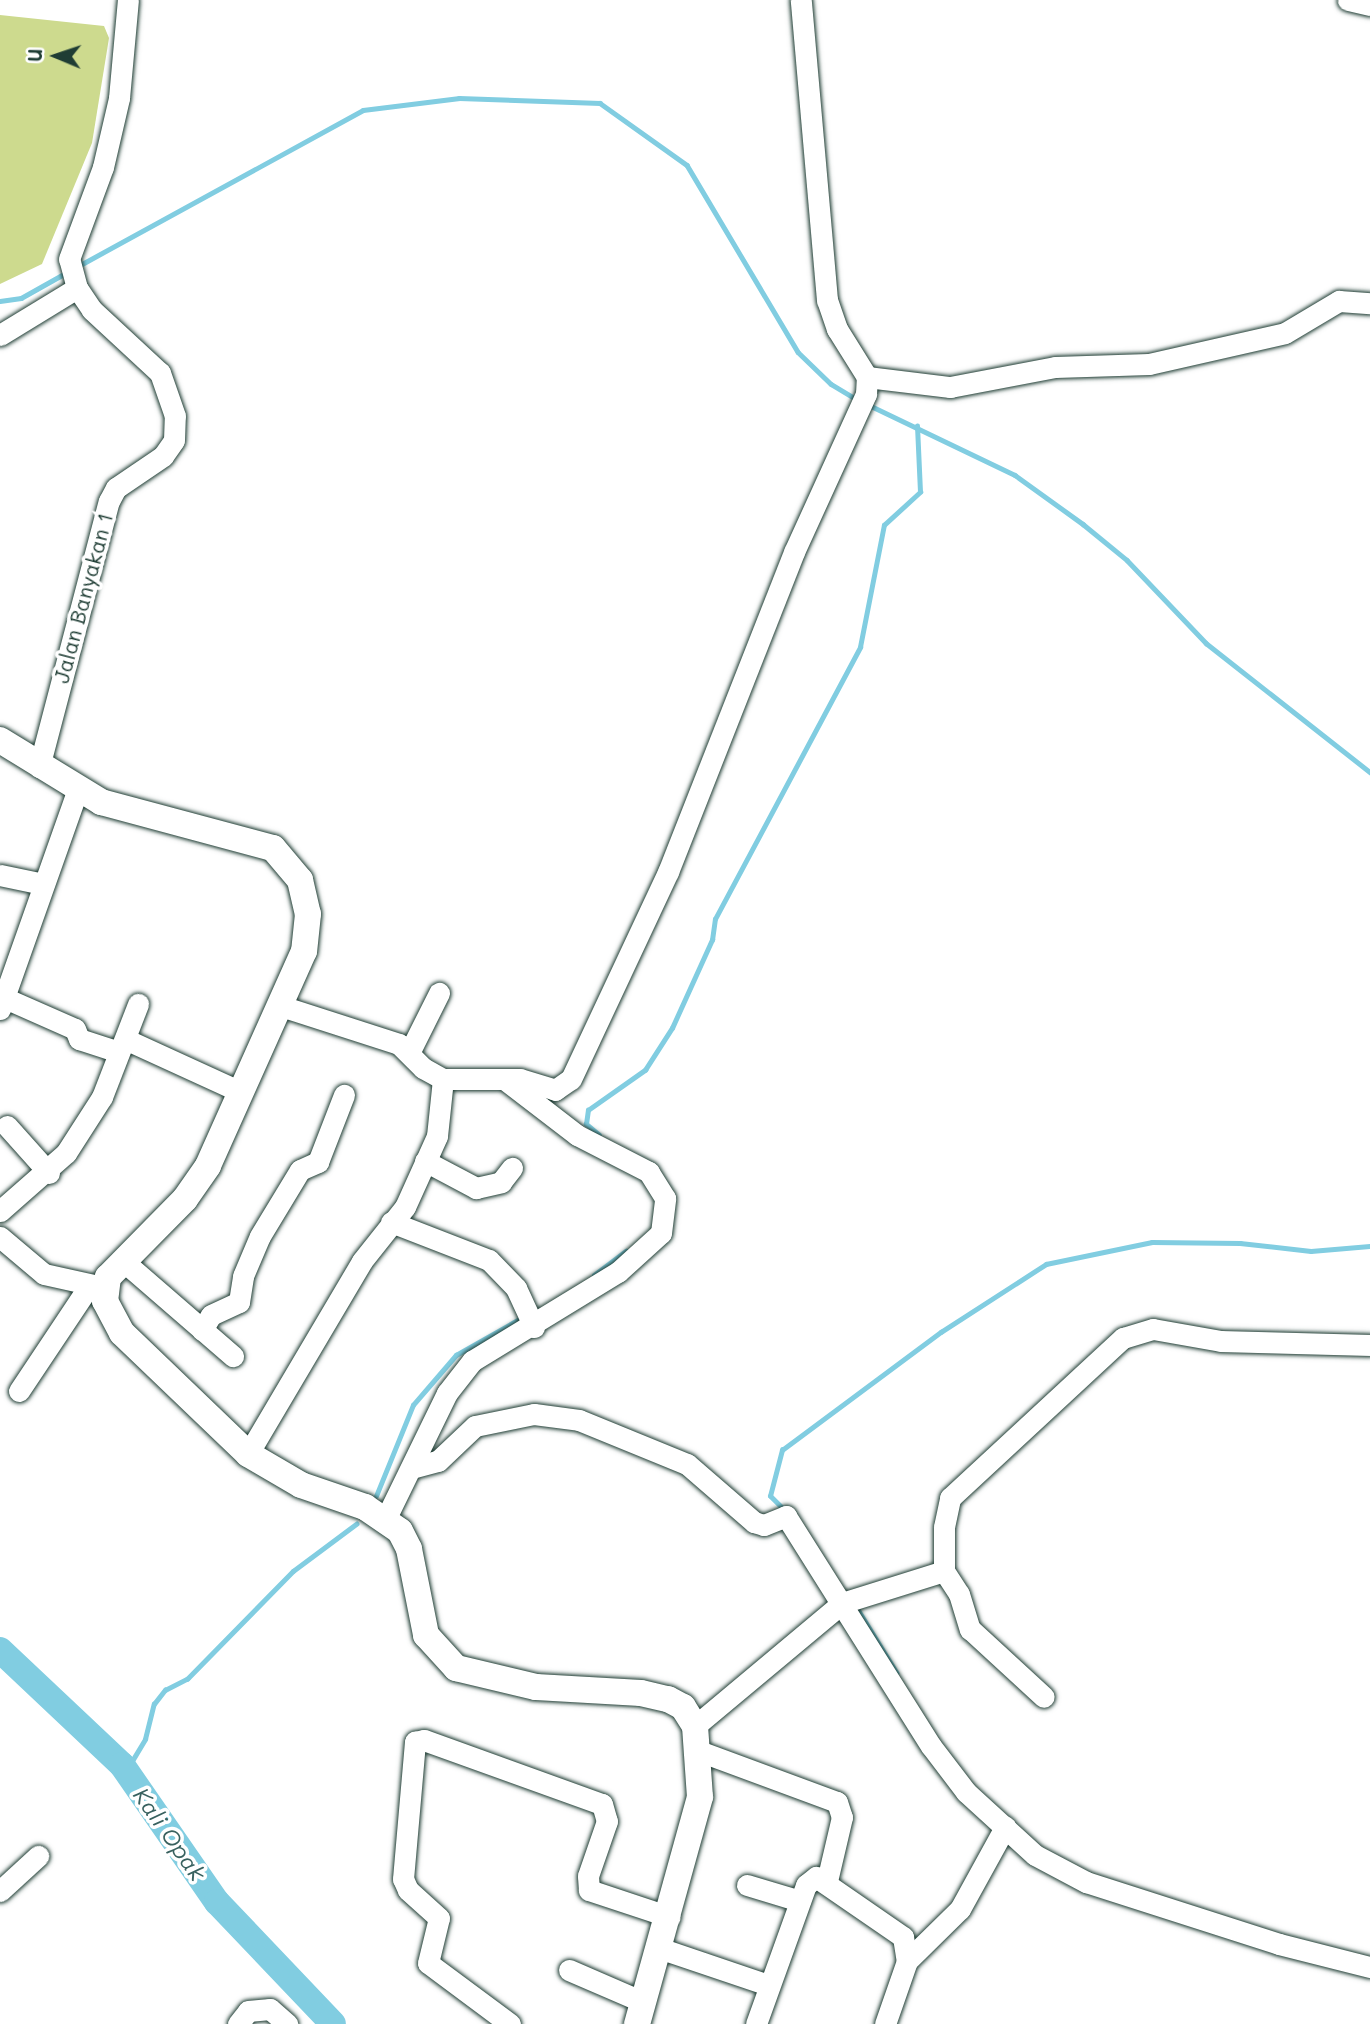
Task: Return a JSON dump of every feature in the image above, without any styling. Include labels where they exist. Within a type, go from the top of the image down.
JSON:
[{"type":"main road","points":[[0,740],[77,791],[136,813],[258,842],[283,858],[300,880],[308,914],[304,951],[281,1006],[194,1189],[97,1287],[109,1314],[122,1333],[248,1454],[301,1485],[386,1518],[400,1531],[408,1549],[426,1635],[456,1668],[536,1687],[668,1699],[683,1707],[697,1739],[701,1797],[670,1917],[640,2013]]},
{"type":"street","name":"Jalan Banyakan 1","points":[[39,767],[109,501],[116,488],[163,456],[174,440],[175,416],[160,373],[92,310],[77,288],[69,259],[71,246],[103,167],[119,98],[128,0]]},
{"type":"street","points":[[281,1006],[410,1051],[423,1068],[443,1079],[502,1078],[555,1090],[571,1079],[668,872],[734,699],[864,394],[827,300],[801,0]]},
{"type":"street","points":[[1348,0],[1370,5]]},
{"type":"street","points":[[0,335],[77,288]]},
{"type":"street","points":[[864,394],[950,387],[1055,367],[1149,364],[1285,333],[1339,301],[1370,303]]},
{"type":"street","points":[[77,791],[3,1004],[75,1029],[79,1039],[122,1046],[241,1092]]},
{"type":"street","points":[[0,875],[43,884]]},
{"type":"street","points":[[410,1051],[439,993]]},
{"type":"street","points":[[0,1210],[49,1173],[102,1097],[138,1004]]},
{"type":"street","points":[[386,1518],[457,1377],[472,1361],[530,1318],[649,1247],[661,1233],[665,1198],[649,1172],[577,1135],[502,1078]]},
{"type":"street","points":[[248,1454],[362,1261],[405,1207],[438,1130],[443,1079]]},
{"type":"street","points":[[202,1330],[211,1315],[239,1302],[252,1253],[300,1170],[318,1162],[344,1095]]},
{"type":"street","points":[[7,1126],[49,1173]]},
{"type":"street","points":[[425,1161],[476,1188],[501,1182],[512,1168]]},
{"type":"street","points":[[391,1222],[489,1260],[516,1288],[530,1318]]},
{"type":"street","points":[[0,1237],[44,1274],[97,1287],[19,1391]]},
{"type":"street","points":[[122,1260],[233,1356]]},
{"type":"street","points":[[1044,1697],[970,1629],[959,1594],[944,1571],[944,1527],[950,1498],[1124,1338],[1153,1329],[1222,1341],[1370,1345]]},
{"type":"street","points":[[411,1468],[438,1461],[475,1426],[534,1414],[579,1420],[687,1464],[754,1522],[764,1525],[786,1516],[931,1746],[967,1791],[1035,1855],[1086,1882],[1279,1944],[1370,1967]]},
{"type":"street","points":[[827,1881],[842,1818],[837,1802],[697,1739],[842,1603],[944,1571]]},
{"type":"street","points":[[510,2024],[428,1963],[439,1918],[408,1891],[403,1879],[415,1742],[424,1740],[602,1804],[607,1821],[588,1876],[589,1890],[670,1917]]},
{"type":"street","points":[[907,1961],[960,1909],[1005,1827]]},
{"type":"street","points":[[0,1891],[38,1856]]},
{"type":"street","points":[[756,2024],[768,1985],[810,1880],[827,1881],[897,1931],[907,1948],[907,1961],[885,2024]]},
{"type":"street","points":[[747,1885],[800,1901]]},
{"type":"street","points":[[659,1948],[768,1985]]},
{"type":"street","points":[[569,1970],[640,2013]]},
{"type":"street","points":[[238,2024],[248,2011],[270,2009],[286,2024]]},
{"type":"green space","points":[[0,15],[104,26],[109,38],[92,143],[42,264],[0,284]]},
{"type":"waterway","points":[[82,264],[363,110],[459,98],[600,103],[687,165],[798,352],[831,384],[858,400]]},
{"type":"waterway","points":[[0,301],[21,298],[62,275]]},
{"type":"waterway","points":[[869,405],[1015,475],[1083,524],[1127,560],[1206,643],[1370,772]]},
{"type":"waterway","points":[[599,1135],[586,1124],[588,1110],[645,1070],[672,1028],[712,940],[715,919],[860,647],[884,525],[920,492],[917,426]]},
{"type":"waterway","points":[[783,1509],[770,1496],[782,1450],[941,1332],[1046,1264],[1152,1242],[1240,1243],[1311,1251],[1370,1246]]},
{"type":"waterway","points":[[594,1275],[626,1251]]},
{"type":"waterway","points":[[376,1496],[413,1405],[456,1355],[523,1317]]},
{"type":"waterway","points":[[126,1771],[145,1739],[154,1704],[165,1690],[187,1679],[293,1571],[356,1524]]},
{"type":"waterway","points":[[857,1608],[897,1673]]},
{"type":"waterway","name":"Kali Opak","points":[[0,1650],[122,1765],[217,1902],[333,2024]]}]
